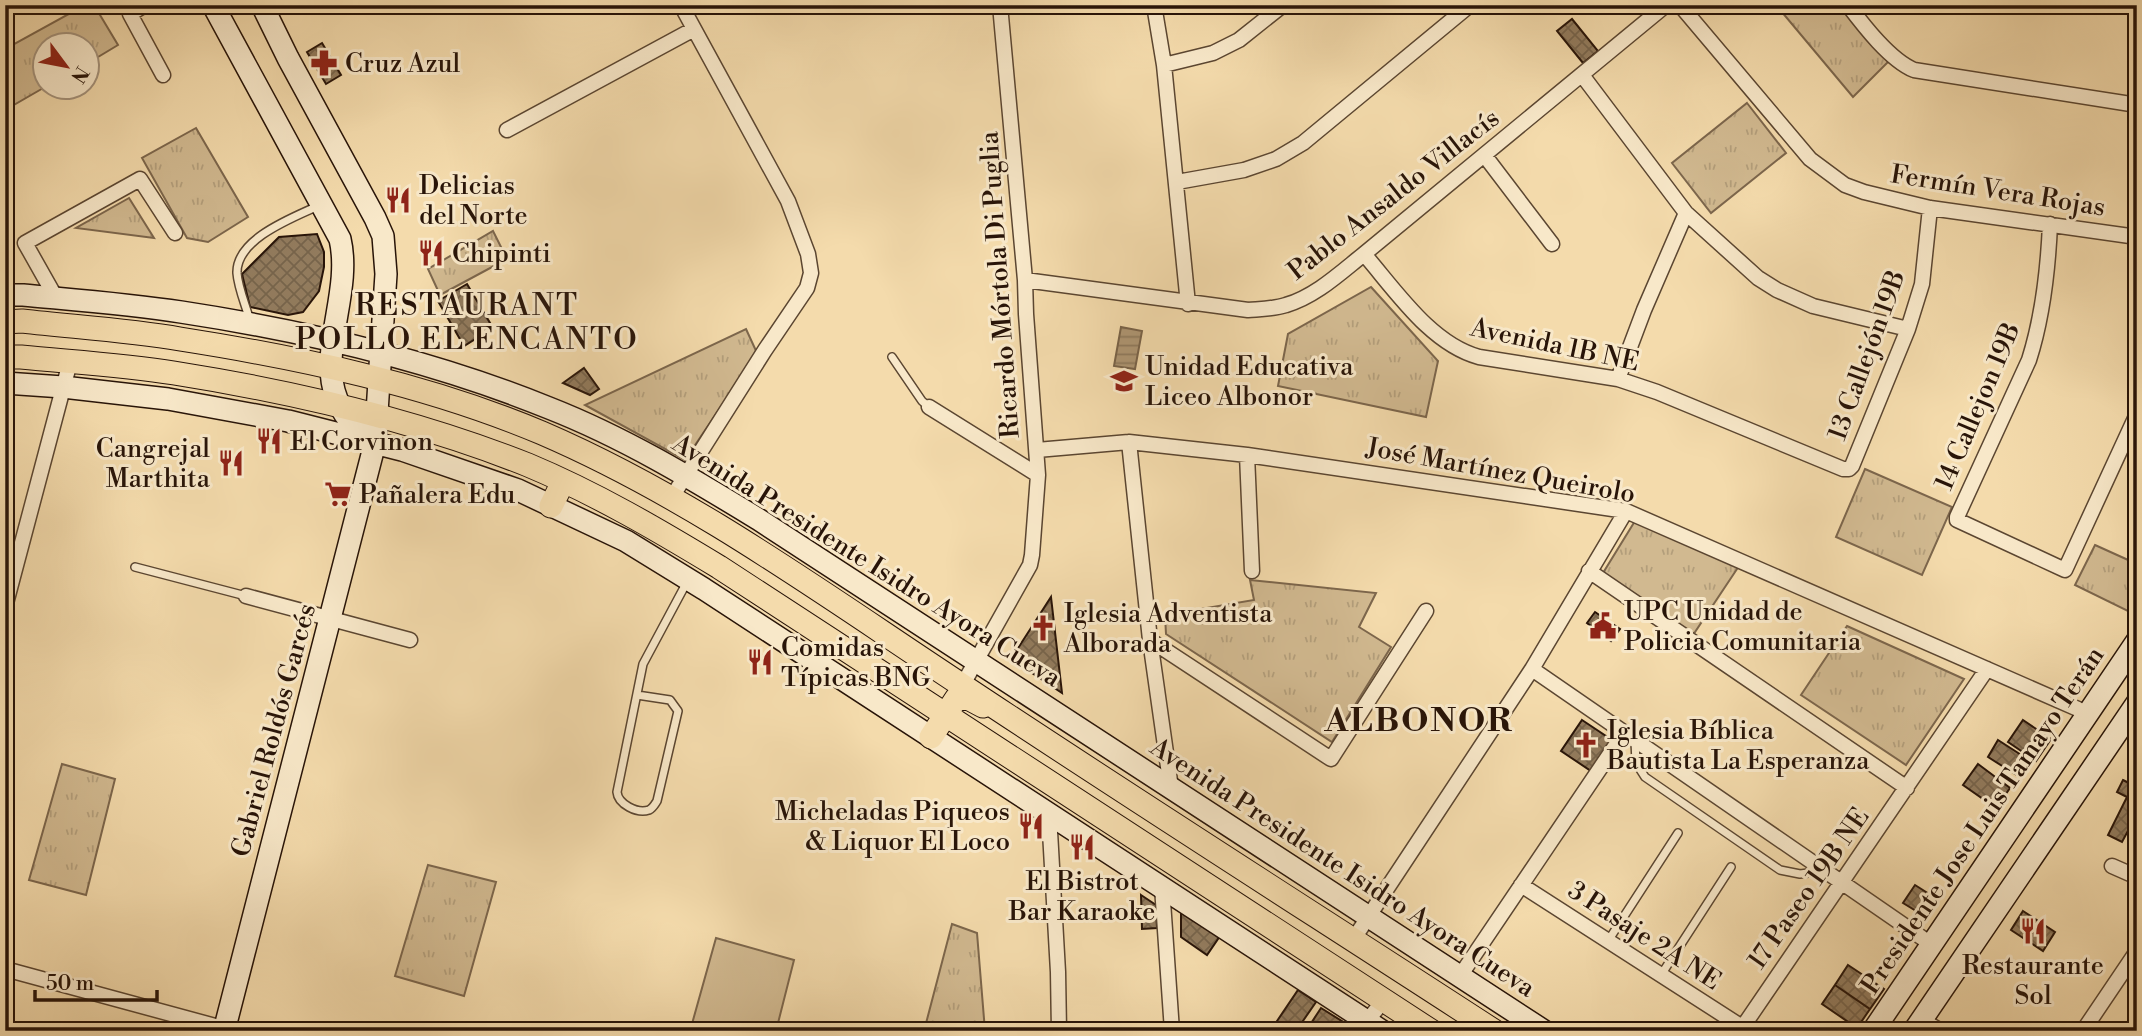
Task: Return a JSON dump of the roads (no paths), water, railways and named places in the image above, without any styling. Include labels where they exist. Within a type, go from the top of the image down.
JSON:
[{"type":"main road","points":[[213,5],[340,239],[344,258],[331,341],[331,368],[341,407],[350,421],[375,443]]},
{"type":"main road","name":"Gabriel Roldós Garcés","points":[[227,1030],[375,443],[386,274],[383,236],[262,5]]},
{"type":"main road","name":"Avenida Presidente Isidro Ayora Cueva","points":[[5,295],[180,312],[331,341],[484,384],[550,408],[685,474],[1544,1031]]},
{"type":"main road","name":"Avenida Presidente Isidro Ayora Cueva","points":[[5,322],[22,321],[177,338],[300,360],[475,409],[541,433],[672,497],[738,537],[1017,722],[1494,1031]]},
{"type":"main road","points":[[5,357],[173,373],[294,396],[377,416],[463,442],[563,482],[651,525],[719,567],[1431,1031]]},
{"type":"main road","points":[[5,383],[168,399],[257,415],[375,443],[453,466],[518,490],[626,541],[688,579],[1162,887],[1370,1027]]},
{"type":"main road","points":[[551,506],[563,482]]},
{"type":"main road","name":"Presidente Jose Luis Tamayo Terán","points":[[1873,1031],[2137,641]]},
{"type":"main road","points":[[931,737],[956,699],[968,698],[1005,720],[1017,722]]},
{"type":"main road","points":[[1918,1025],[2137,703]]},
{"type":"street","points":[[145,5],[130,14],[163,75]]},
{"type":"street","points":[[672,497],[807,288],[811,273],[808,254],[788,201],[681,5]]},
{"type":"street","name":"Ricardo Mórtola Di Puglia","points":[[977,661],[1031,561],[1038,475],[1025,280],[1000,5]]},
{"type":"street","points":[[1154,5],[1164,65],[1188,304]]},
{"type":"street","points":[[1164,65],[1213,52],[1239,40],[1283,5]]},
{"type":"street","points":[[1177,182],[1244,170],[1285,154],[1303,143],[1469,5]]},
{"type":"street","name":"Pablo Ansaldo Villacís","points":[[1025,280],[1188,304],[1248,310],[1284,306],[1320,288],[1364,254],[1667,5]]},
{"type":"street","name":"Fermín Vera Rojas","points":[[1680,5],[1810,159],[1844,185],[1930,208],[2137,237]]},
{"type":"street","points":[[1848,5],[1902,65],[1914,70],[2137,105]]},
{"type":"street","points":[[507,130],[694,29]]},
{"type":"street","points":[[1582,75],[1686,213],[1758,278],[1813,306],[1908,329]]},
{"type":"street","points":[[1485,156],[1552,244]]},
{"type":"street","points":[[56,298],[25,243],[140,179],[175,233]]},
{"type":"street","name":"13 Callejón 19B","points":[[1843,469],[1852,466],[1908,329],[1922,284],[1930,208]]},
{"type":"street","points":[[1618,379],[1686,213]]},
{"type":"street","name":"14 Callejon 19B","points":[[2050,224],[2048,275],[2035,341],[2022,377],[1957,517],[1960,523],[2062,571],[2067,568],[2137,414]]},
{"type":"street","name":"Avenida 1B NE","points":[[1364,254],[1429,328],[1459,351],[1479,357],[1618,379],[1657,392],[1843,469]]},
{"type":"street","points":[[5,607],[70,362]]},
{"type":"street","points":[[929,407],[1038,475]]},
{"type":"street","points":[[1129,442],[1150,639],[1171,788]]},
{"type":"street","name":"José Martínez Queirolo","points":[[1037,450],[1129,442],[1247,455],[1626,511],[2087,715]]},
{"type":"street","points":[[1247,455],[1252,571]]},
{"type":"street","points":[[1353,940],[1532,669],[1626,511]]},
{"type":"street","points":[[1589,571],[1907,789]]},
{"type":"street","points":[[246,596],[410,640]]},
{"type":"street","points":[[1150,639],[1331,759],[1426,611]]},
{"type":"street","points":[[962,686],[977,661]]},
{"type":"street","points":[[1532,669],[1931,944]]},
{"type":"street","name":"17 Paseo 19B NE","points":[[1741,1029],[1987,669]]},
{"type":"street","points":[[1460,976],[1521,885],[1630,737]]},
{"type":"street","points":[[1049,814],[1059,1031]]},
{"type":"street","points":[[2112,866],[2137,877]]},
{"type":"street","name":"3 Pasaje 2A NE","points":[[1521,885],[1741,1029]]},
{"type":"street","points":[[1162,887],[1174,1029]]},
{"type":"street","points":[[2083,1031],[2137,951]]},
{"type":"street","points":[[5,969],[227,1030]]},
{"type":"street","points":[[1370,1027],[1384,1000]]},
{"type":"street","points":[[1918,1025],[1941,1031]]},
{"type":"lane","points":[[802,5],[840,5]]},
{"type":"lane","points":[[251,325],[237,276],[239,259],[252,242],[285,221],[322,204]]},
{"type":"lane","points":[[892,357],[929,407]]},
{"type":"lane","points":[[135,568],[246,596]]},
{"type":"lane","points":[[637,695],[670,699],[678,711],[657,801],[646,811],[622,804],[618,799],[637,695],[643,664],[688,579]]},
{"type":"lane","points":[[1630,737],[1636,762],[1645,777],[1780,870],[1800,874],[1825,871]]},
{"type":"lane","points":[[1608,941],[1678,833]]},
{"type":"lane","points":[[1661,975],[1731,867]]},
{"type":"place","name":"Cruz Azul","points":[[324,63]]},
{"type":"place","name":"Delicias del Norte","points":[[398,200]]},
{"type":"place","name":"Chipinti","points":[[431,253]]},
{"type":"place","name":"Unidad Educativa Liceo Albonor","points":[[1124,381]]},
{"type":"place","name":"El Corvinon","points":[[269,441]]},
{"type":"place","name":"Cangrejal Marthita","points":[[231,463]]},
{"type":"place","name":"Pañalera Edu","points":[[338,494]]},
{"type":"place","name":"UPC Unidad de Policia Comunitaria","points":[[1603,626]]},
{"type":"place","name":"Iglesia Adventista Alborada","points":[[1043,628]]},
{"type":"place","name":"Comidas Típicas BNG","points":[[760,662]]},
{"type":"place","name":"Iglesia Bíblica Bautista La Esperanza","points":[[1586,745]]},
{"type":"place","name":"Micheladas Piqueos & Liquor El Loco","points":[[1031,826]]},
{"type":"place","name":"El Bistrot Bar Karaoke","points":[[1082,847]]},
{"type":"place","name":"Restaurante Sol","points":[[2033,931]]},
{"type":"district","name":"RESTAURANT POLLO EL ENCANTO","points":[[467,322]]},
{"type":"district","name":"ALBONOR","points":[[1419,719]]}]
